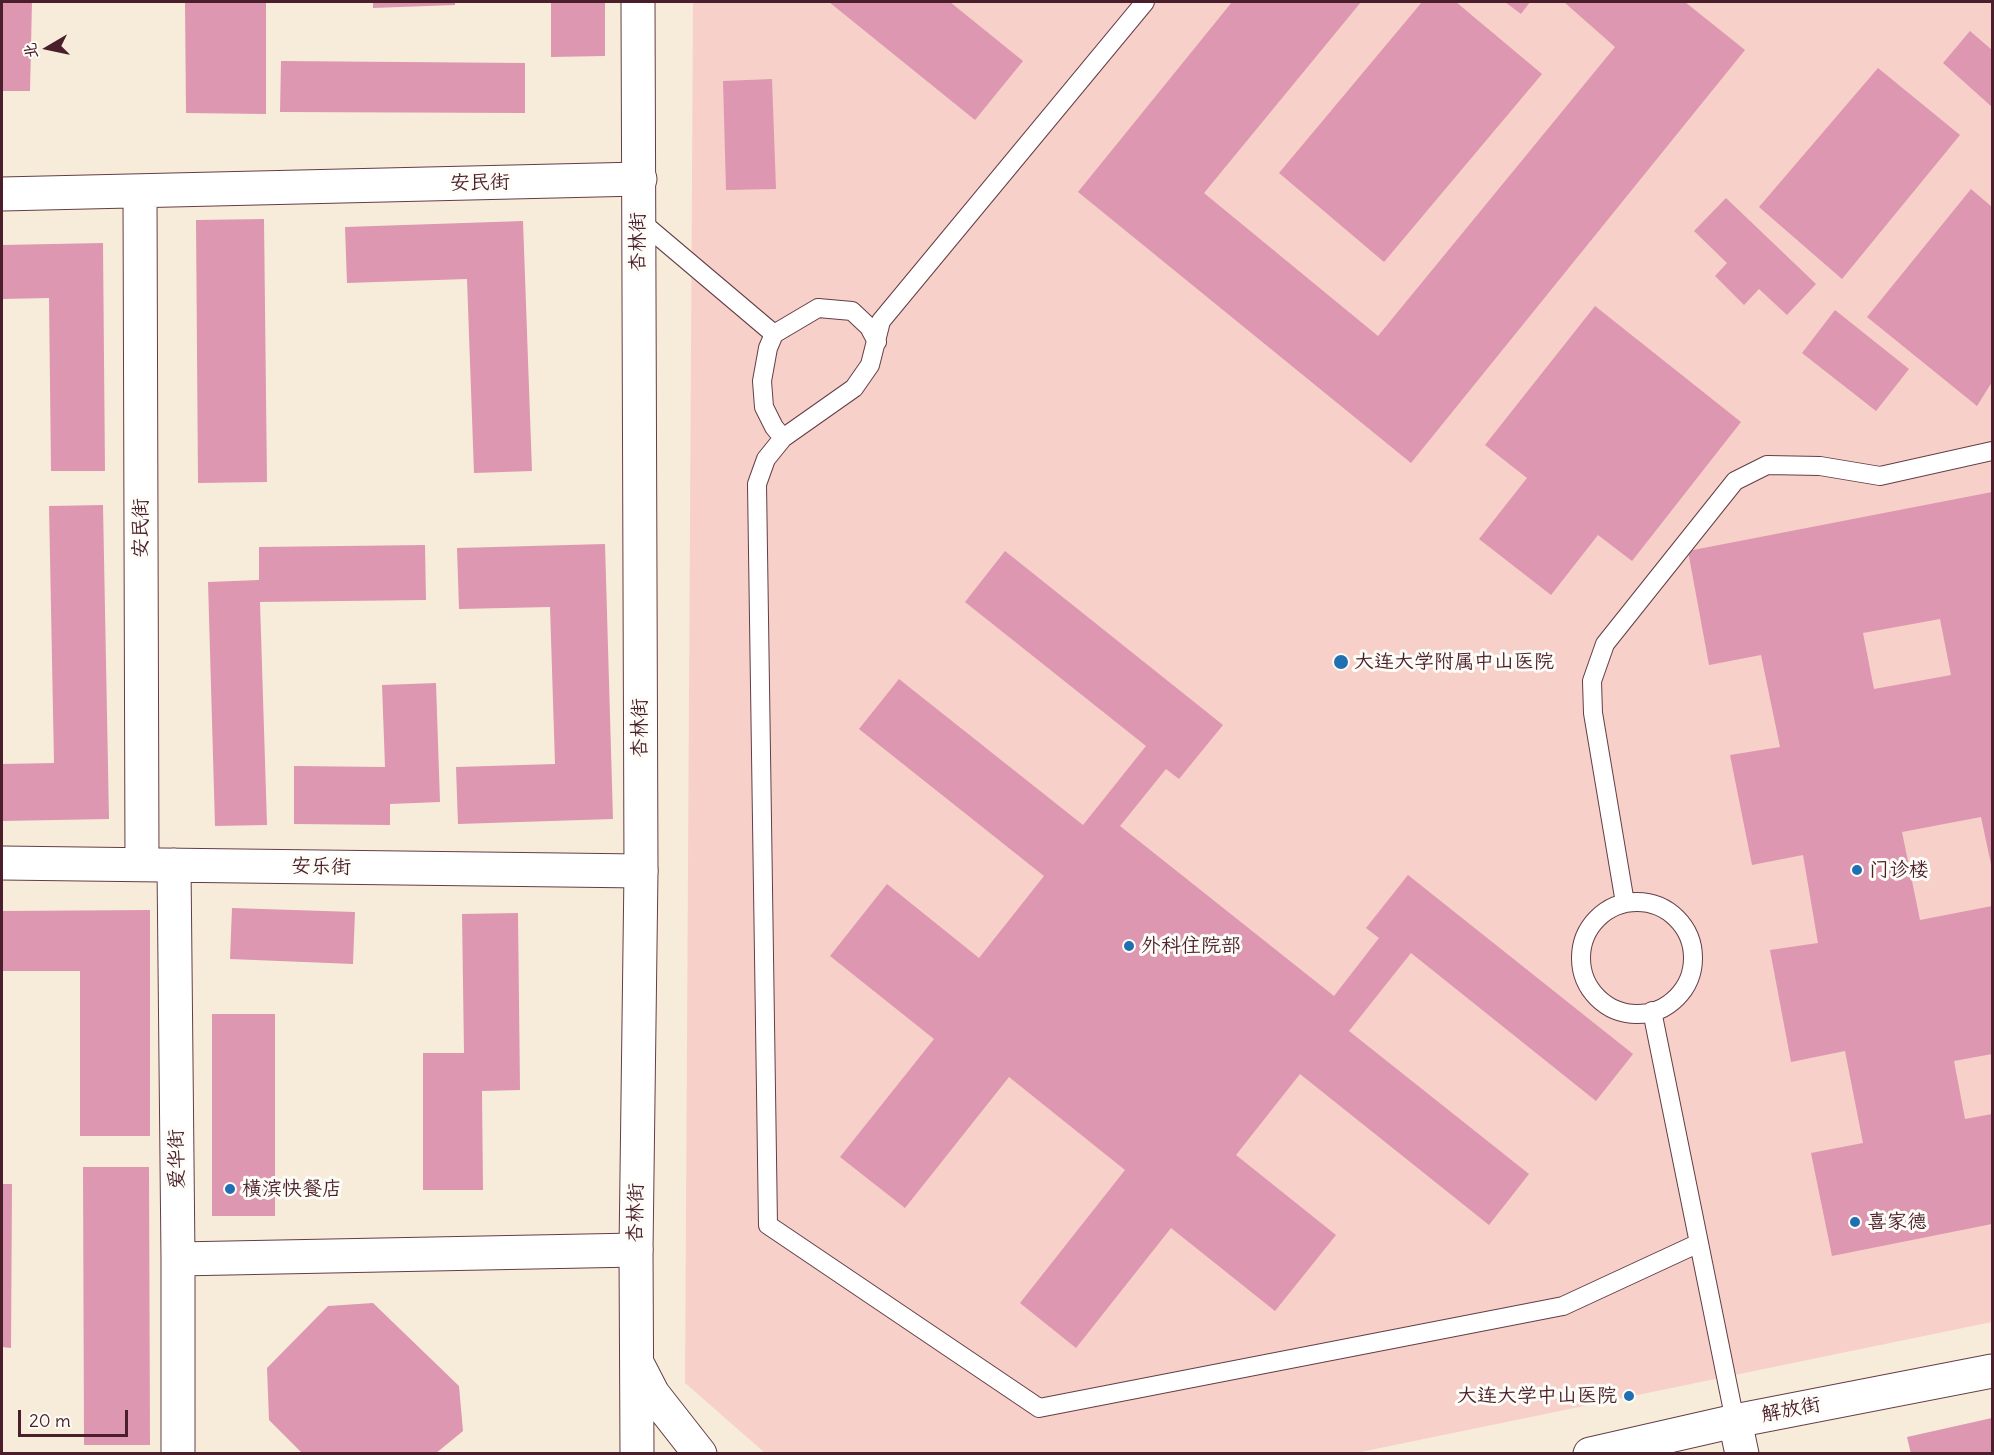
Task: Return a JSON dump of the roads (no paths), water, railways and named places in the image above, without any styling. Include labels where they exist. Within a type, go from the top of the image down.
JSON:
[{"type":"street","name":"杏林街","points":[[637,1454],[635,1359],[641,872],[638,2]]},
{"type":"street","name":"安民街","points":[[2,194],[639,179]]},
{"type":"street","name":"安民街","points":[[140,192],[142,864]]},
{"type":"street","name":"安乐街","points":[[2,862],[641,872]]},
{"type":"street","name":"爱华街","points":[[174,865],[178,1454]]},
{"type":"street","points":[[178,1259],[636,1250]]},
{"type":"street","points":[[635,1359],[652,1394],[700,1454]]},
{"type":"street","name":"解放街","points":[[1590,1454],[1735,1421],[1992,1371]]},
{"type":"street","points":[[1735,1421],[1742,1454]]},
{"type":"lane","points":[[1145,2],[881,321],[870,365],[854,388],[783,438],[766,459],[757,484],[768,1225],[1039,1408],[1563,1306],[1699,1243]]},
{"type":"lane","points":[[638,219],[774,334]]},
{"type":"lane","points":[[783,438],[774,427],[764,407],[762,381],[768,348],[774,334],[818,308],[852,311],[869,327],[877,342]]},
{"type":"lane","points":[[1625,903],[1593,713],[1592,681],[1605,644],[1735,481],[1767,465],[1820,466],[1880,476],[1992,451]]},
{"type":"lane","points":[[1643,902],[1661,907],[1676,917],[1686,932],[1692,949],[1693,967],[1686,985],[1674,1000],[1659,1010],[1641,1014],[1622,1012],[1605,1004],[1592,991],[1584,974],[1581,955],[1585,937],[1594,922],[1609,910],[1625,903],[1643,902]]},
{"type":"lane","points":[[1652,1011],[1735,1421]]},
{"type":"place","name":"大连大学附属中山医院","points":[[1341,662]]},
{"type":"place","name":"门诊楼","points":[[1857,870]]},
{"type":"place","name":"外科住院部","points":[[1129,946]]},
{"type":"place","name":"横滨快餐店","points":[[230,1189]]},
{"type":"place","name":"喜家德","points":[[1855,1222]]},
{"type":"place","name":"大连大学中山医院","points":[[1629,1396]]}]
